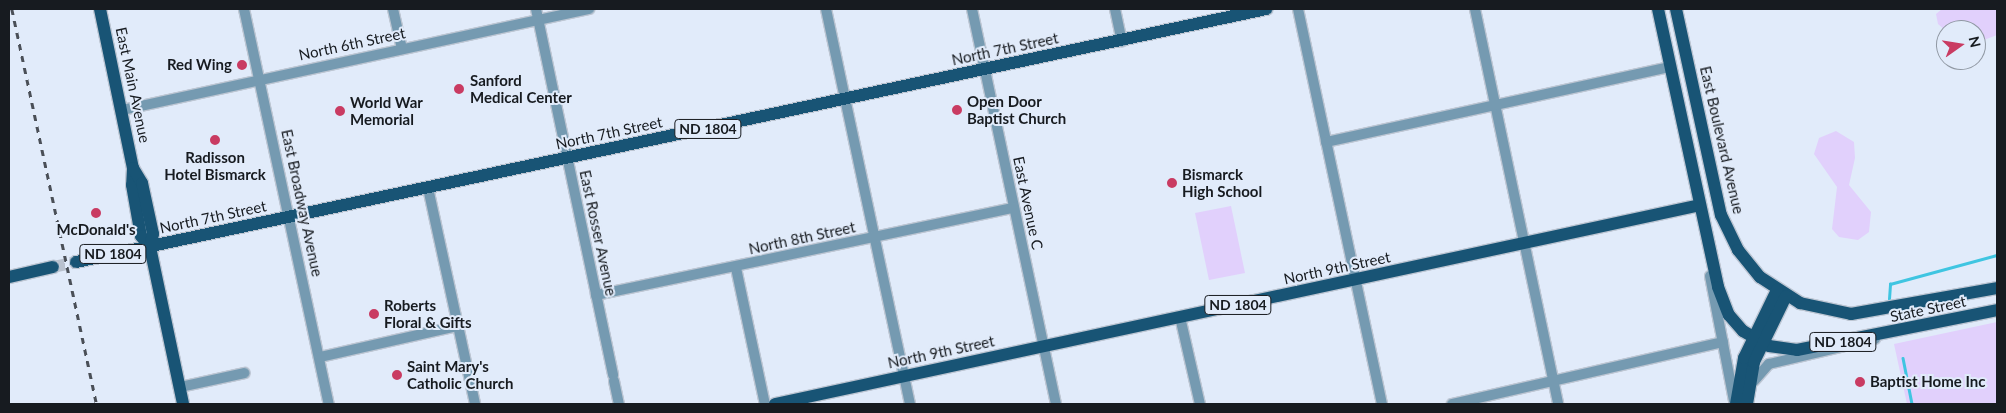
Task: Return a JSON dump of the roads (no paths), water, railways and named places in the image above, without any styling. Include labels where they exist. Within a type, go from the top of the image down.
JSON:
[{"type":"main road","name":"East Main Avenue","points":[[100,9],[133,168],[142,183],[153,234],[150,247],[184,404]]},
{"type":"main road","name":"North 7th Street","points":[[76,262],[1266,9]]},
{"type":"main road","points":[[1658,9],[1718,287],[1728,314],[1758,341]]},
{"type":"main road","name":"East Boulevard Avenue","points":[[1676,9],[1709,160],[1732,241],[1754,270],[1782,293]]},
{"type":"main road","points":[[1700,205],[1708,184],[1709,160]]},
{"type":"main road","name":"North 9th Street","points":[[775,404],[1356,281],[1700,205]]},
{"type":"main road","points":[[9,277],[53,267]]},
{"type":"main road","name":"State Street","points":[[1782,293],[1820,310],[1861,314],[1997,288]]},
{"type":"main road","points":[[1735,404],[1739,375],[1782,293]]},
{"type":"main road","name":"State Street","points":[[1758,341],[1797,350],[1893,333],[1997,310]]},
{"type":"main road","points":[[1748,404],[1749,376],[1758,341]]},
{"type":"street","name":"East Broadway Avenue","points":[[244,9],[330,404]]},
{"type":"street","points":[[393,9],[402,49]]},
{"type":"street","name":"East Rosser Avenue","points":[[536,9],[619,404]]},
{"type":"street","name":"North 6th Street","points":[[122,110],[589,9]]},
{"type":"street","points":[[826,9],[910,404]]},
{"type":"street","name":"East Avenue C","points":[[972,9],[1056,404]]},
{"type":"street","points":[[1115,9],[1122,41]]},
{"type":"street","points":[[1298,9],[1382,404]]},
{"type":"street","points":[[1475,9],[1525,243],[1552,383],[1558,404]]},
{"type":"street","points":[[1326,142],[1670,67]]},
{"type":"street","points":[[428,188],[475,404]]},
{"type":"street","name":"North 8th Street","points":[[596,295],[736,268],[1014,208]]},
{"type":"street","points":[[1706,230],[1723,342],[1735,404]]},
{"type":"street","points":[[736,268],[765,404]]},
{"type":"street","points":[[1180,317],[1200,404]]},
{"type":"street","points":[[320,357],[458,326]]},
{"type":"street","points":[[1748,404],[1756,376],[1764,366],[1893,333]]},
{"type":"street","points":[[1452,404],[1552,383],[1723,342]]},
{"type":"street","points":[[180,387],[245,373]]},
{"type":"waterway","points":[[1889,299],[1890,284],[1997,255]]},
{"type":"waterway","points":[[1903,358],[1912,404]]},
{"type":"tunnel","points":[[53,267],[76,262]]},
{"type":"railway","points":[[12,9],[97,404]]},
{"type":"place","name":"Red Wing","points":[[242,65]]},
{"type":"place","name":"Sanford Medical Center","points":[[459,89]]},
{"type":"place","name":"Open Door Baptist Church","points":[[957,110]]},
{"type":"place","name":"World War Memorial","points":[[340,111]]},
{"type":"place","name":"Radisson Hotel Bismarck","points":[[215,140]]},
{"type":"place","name":"Bismarck High School","points":[[1172,183]]},
{"type":"place","name":"McDonald's","points":[[96,213]]},
{"type":"place","name":"Roberts Floral & Gifts","points":[[374,314]]},
{"type":"place","name":"Saint Mary's Catholic Church","points":[[397,375]]},
{"type":"place","name":"Baptist Home Inc","points":[[1860,382]]}]
